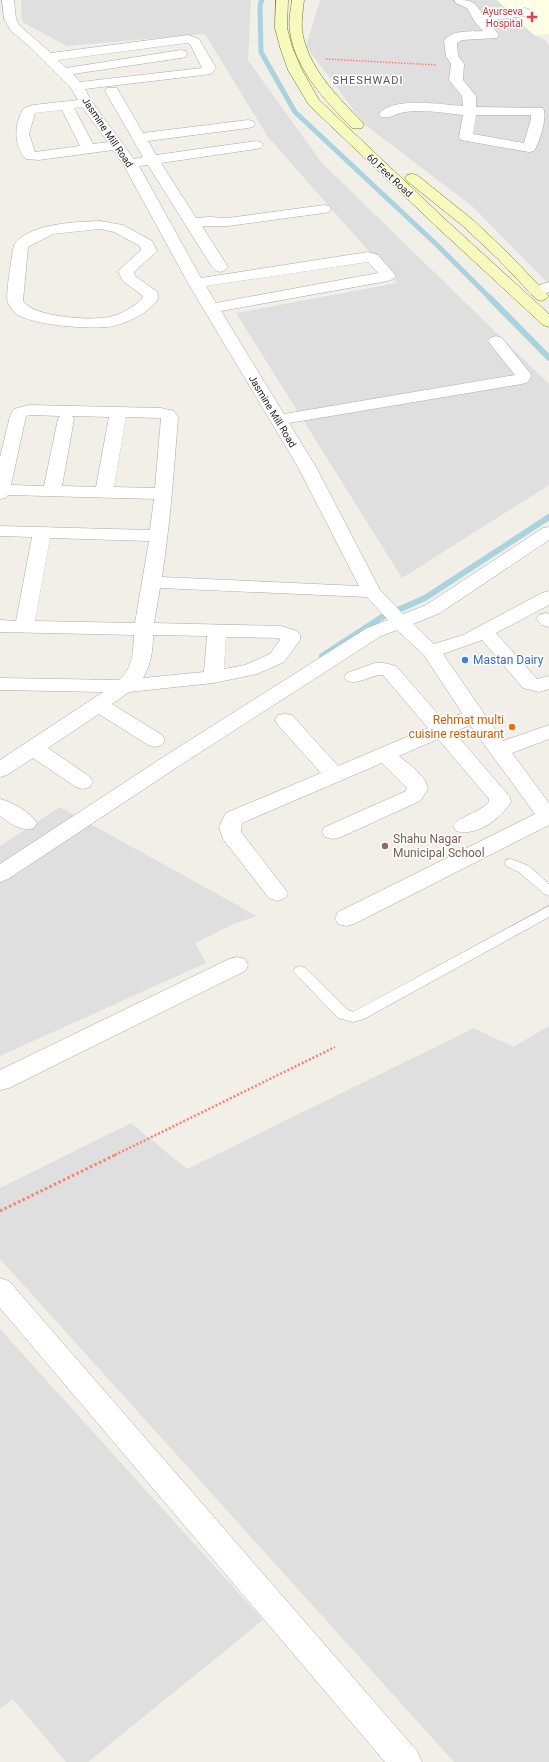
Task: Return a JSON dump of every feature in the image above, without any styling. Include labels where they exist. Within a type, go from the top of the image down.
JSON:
[{"type":"main road","name":"60 Feet Road","points":[[282,0],[281,28],[286,48],[295,70],[314,102],[442,224],[549,322]]},
{"type":"main road","name":"60 Feet Road","points":[[298,0],[296,29],[301,52],[306,62],[338,105],[369,138],[411,177],[468,223],[542,289],[549,303]]},
{"type":"street","name":"Jasmine Mill Road","points":[[8,0],[10,19],[15,28],[34,43],[77,86],[86,103],[130,163],[167,232],[169,255],[193,277],[212,308],[307,467],[372,592],[400,622],[431,651],[474,716],[549,817]]},
{"type":"street","points":[[386,114],[397,109],[418,107],[470,111],[538,111],[538,119],[528,148],[466,137],[470,111],[469,96],[456,80],[458,64],[452,56],[450,42],[459,36],[493,35],[479,19],[472,6],[460,0]]},
{"type":"street","points":[[479,19],[525,12]]},
{"type":"street","points":[[48,57],[188,39],[195,42],[209,68],[206,71],[107,87],[77,86]]},
{"type":"street","points":[[63,72],[200,52]]},
{"type":"street","points":[[79,53],[107,87],[139,138],[192,224],[220,273],[234,304]]},
{"type":"street","points":[[86,103],[33,109],[29,111],[22,134],[29,154],[31,156],[39,156],[116,145]]},
{"type":"street","points":[[66,105],[88,149]]},
{"type":"street","points":[[139,138],[248,124]]},
{"type":"street","points":[[130,163],[256,145]]},
{"type":"street","points":[[192,224],[209,221],[228,222],[324,209]]},
{"type":"street","points":[[100,225],[118,228],[132,235],[147,244],[149,251],[126,271],[128,278],[151,294],[151,298],[148,302],[125,317],[109,322],[80,322],[51,318],[30,314],[20,309],[15,301],[21,245],[31,237],[45,231],[65,227],[100,225]]},
{"type":"street","points":[[132,235],[167,232]]},
{"type":"street","points":[[220,273],[356,248]]},
{"type":"street","points":[[141,257],[169,255]]},
{"type":"street","points":[[193,277],[368,256],[373,258],[388,276],[212,308]]},
{"type":"street","points":[[279,420],[522,379],[522,373],[496,341]]},
{"type":"street","points":[[1,769],[99,706],[132,679],[138,668],[143,653],[144,629],[153,582],[159,536],[163,494],[170,417],[168,414],[161,413],[29,410],[20,413],[0,491],[163,494]]},
{"type":"street","points":[[104,493],[118,412]]},
{"type":"street","points":[[52,491],[66,419]]},
{"type":"street","points":[[0,531],[159,536]]},
{"type":"street","points":[[24,627],[42,532]]},
{"type":"street","points":[[0,874],[175,759],[374,632],[433,609],[549,532]]},
{"type":"street","points":[[153,582],[372,592]]},
{"type":"street","points":[[431,651],[470,639],[549,597]]},
{"type":"street","points":[[0,626],[281,632],[290,635],[290,640],[277,658],[250,670],[213,676],[122,686],[2,687]]},
{"type":"street","points":[[213,676],[217,631]]},
{"type":"street","points":[[485,632],[530,684],[539,686],[549,682]]},
{"type":"street","points":[[354,677],[374,668],[381,667],[389,670],[499,797],[500,802],[491,813],[464,826]]},
{"type":"street","points":[[99,706],[155,740]]},
{"type":"street","points":[[277,893],[231,834],[229,829],[234,818],[474,716]]},
{"type":"street","points":[[284,720],[335,775]]},
{"type":"street","points":[[500,750],[549,732]]},
{"type":"street","points":[[33,748],[83,782]]},
{"type":"street","points":[[333,832],[412,796],[418,789],[417,784],[385,754]]},
{"type":"street","points":[[0,806],[26,823]]},
{"type":"street","points":[[346,918],[549,817]]},
{"type":"street","points":[[0,1081],[237,966]]},
{"type":"street","points":[[0,1289],[406,1762]]},
{"type":"lane","points":[[511,863],[544,878],[549,891]]},
{"type":"lane","points":[[300,970],[343,1014],[353,1017],[549,911]]},
{"type":"path","points":[[306,62],[325,59],[418,64],[458,64]]},
{"type":"path","points":[[0,1211],[335,1047]]},
{"type":"shaded area","points":[[21,0],[251,0],[248,60],[321,162],[549,384],[549,485],[402,578],[236,313],[397,283],[268,137],[205,34],[67,46],[22,22]]},
{"type":"shaded area","points":[[320,0],[497,0],[534,35],[545,40],[549,46],[549,280],[546,281],[472,206],[364,124],[306,46]]},
{"type":"shaded area","name":"Ayurseva Hospital","points":[[497,0],[549,0],[549,34],[534,35]]},
{"type":"shaded area","points":[[60,807],[257,916],[231,925],[195,943],[206,963],[0,1056],[0,846]]},
{"type":"shaded area","points":[[549,1026],[549,1762],[454,1762],[0,1259],[0,1188],[131,1123],[187,1169],[474,1028],[513,1047]]},
{"type":"shaded area","points":[[0,1329],[263,1620],[88,1762],[66,1762],[13,1699],[0,1709]]},
{"type":"waterway","points":[[262,0],[260,5],[261,52],[295,112],[437,245],[489,297]]},
{"type":"waterway","points":[[489,297],[549,358]]},
{"type":"waterway","points":[[322,656],[382,617],[425,598],[549,517]]},
{"type":"place","name":"Ayurseva Hospital","points":[[532,17]]},
{"type":"place","name":"Mastan Dairy","points":[[465,660]]},
{"type":"place","name":"Rehmat multi cuisine restaurant","points":[[512,727]]},
{"type":"place","name":"Shahu Nagar Municipal School","points":[[385,846]]},
{"type":"district","name":"SHESHWADI","points":[[368,80]]}]
